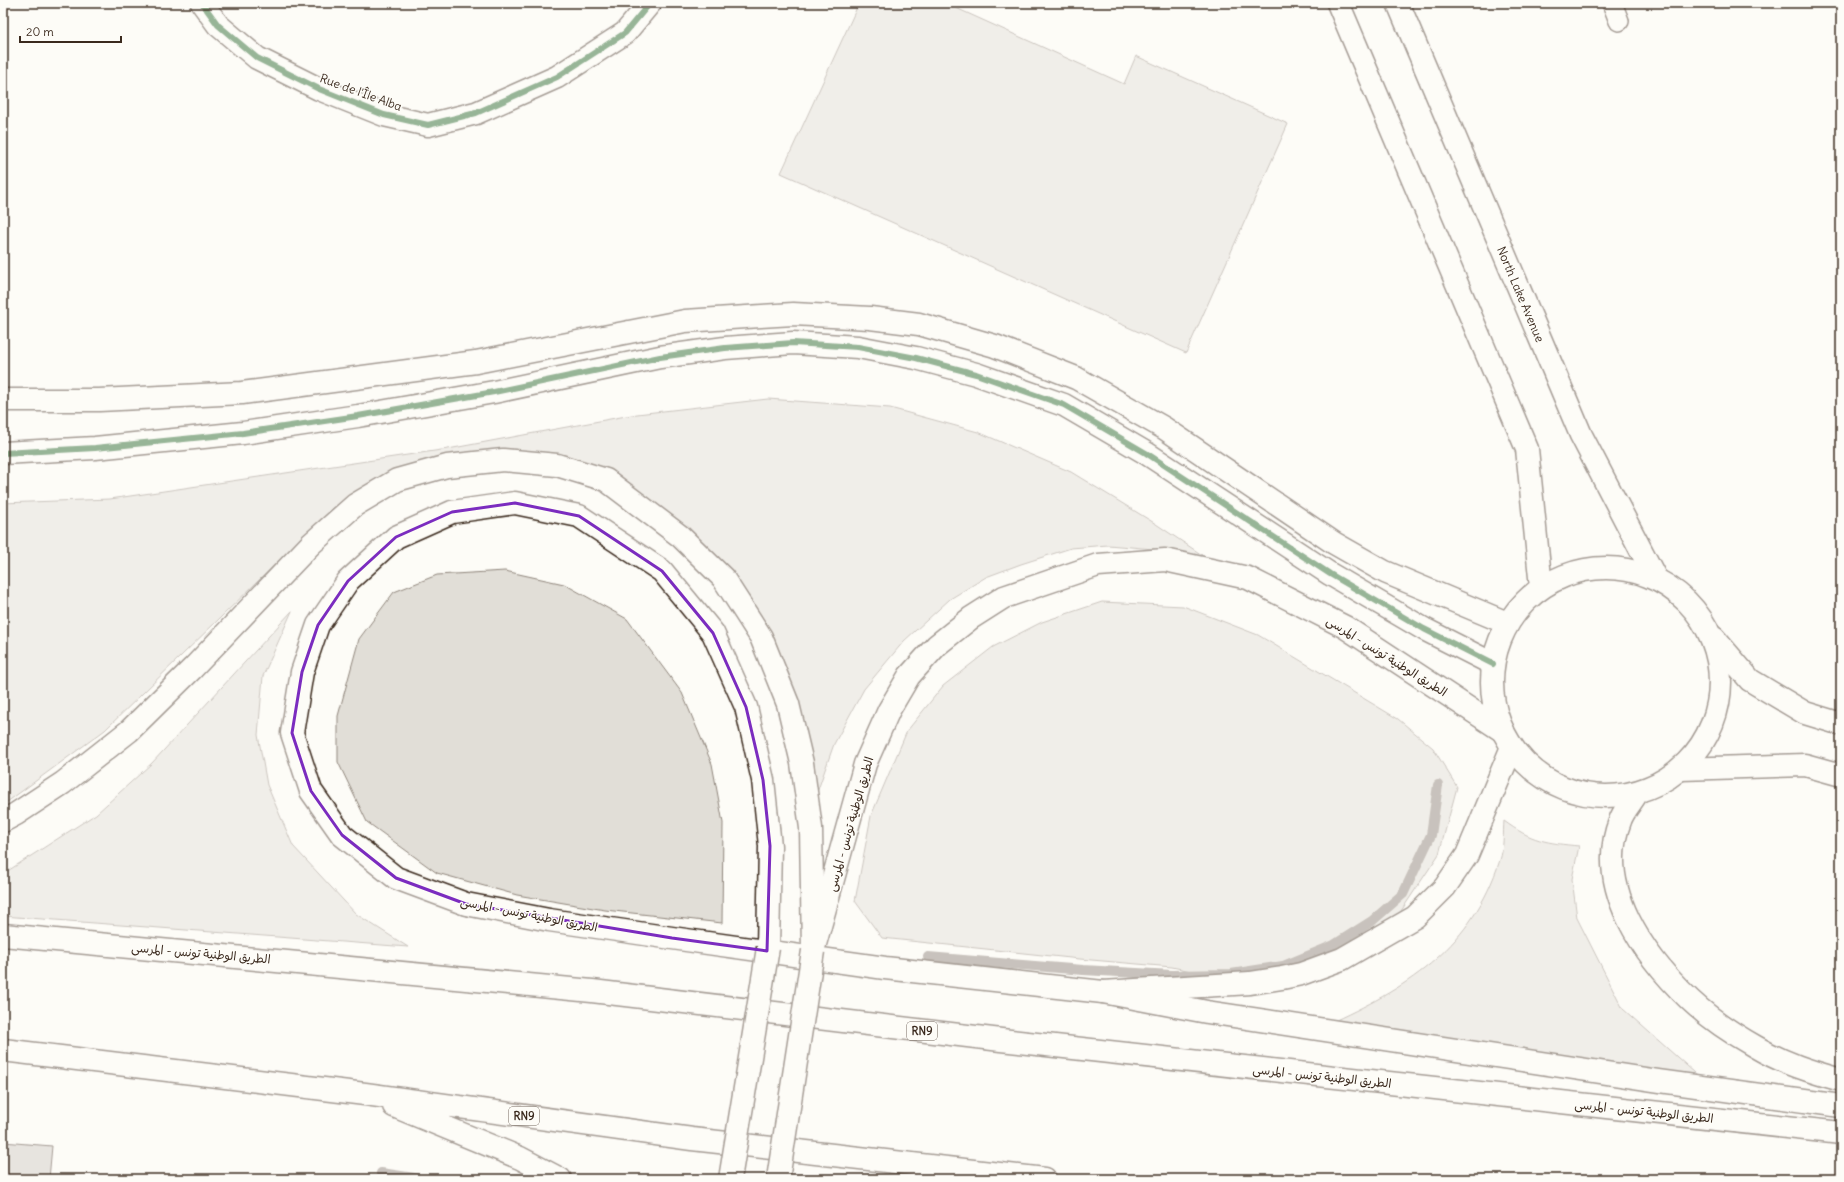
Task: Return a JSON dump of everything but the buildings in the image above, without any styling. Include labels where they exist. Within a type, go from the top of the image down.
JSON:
[{"type":"main road","name":"Rue de l'Île Alba","points":[[202,3],[218,25],[257,58],[319,89],[377,112],[428,125],[476,113],[557,77],[625,33],[650,3]]},
{"type":"main road","points":[[1338,3],[1527,449],[1541,587]]},
{"type":"main road","name":"North Lake Avenue","points":[[1398,3],[1581,435],[1656,579]]},
{"type":"main road","points":[[3,400],[99,400],[242,393],[476,362],[686,321],[793,314],[870,318],[919,324],[995,346],[1076,378],[1164,428],[1334,543],[1385,572],[1507,623]]},
{"type":"main road","points":[[3,453],[95,448],[243,433],[350,417],[494,392],[660,356],[793,342],[858,347],[916,358],[976,374],[1064,405],[1146,453],[1330,574],[1424,628],[1493,664]]},
{"type":"main road","points":[[3,821],[63,783],[129,731],[193,668],[311,544],[355,505],[397,480],[447,466],[503,460],[557,465],[606,480],[680,536],[724,578],[761,637],[788,704],[802,763],[811,828],[813,951]]},
{"type":"main road","name":"الطريق الوطنية تونس - المرسى","points":[[730,1179],[768,948],[770,846],[763,780],[746,707],[713,633],[662,571],[579,516],[515,503],[452,512],[396,537],[348,581],[318,625],[302,672],[292,733],[311,791],[342,835],[396,878],[466,904],[549,920],[885,968],[1103,992],[1250,983],[1301,974],[1342,959],[1414,917],[1445,887],[1467,855],[1507,739],[1345,626],[1248,578],[1166,560],[1098,564],[1051,579],[1004,597],[970,618],[937,645],[908,676],[889,710],[865,764],[813,951],[778,1179]]},
{"type":"main road","points":[[1710,634],[1720,670],[1719,707],[1705,741],[1681,769],[1637,793],[1602,797],[1567,790],[1536,773],[1507,739],[1492,699],[1493,664],[1507,623],[1522,603],[1541,587],[1577,571],[1618,568],[1656,579],[1688,602],[1710,634],[1750,680],[1805,714],[1841,724]]},
{"type":"main road","points":[[1681,769],[1805,765],[1841,775]]},
{"type":"main road","points":[[1637,793],[1620,821],[1613,849],[1614,884],[1630,924],[1664,973],[1691,1001],[1757,1048],[1805,1070],[1841,1080]]},
{"type":"main road","name":"الطريق الوطنية تونس - المرسى","points":[[3,935],[592,991],[1016,1042],[1841,1133]]},
{"type":"main road","points":[[1103,992],[1207,1012],[1659,1081],[1841,1106]]},
{"type":"main road","name":"RN9","points":[[3,1050],[365,1094],[692,1139],[1045,1179]]},
{"type":"main road","points":[[365,1094],[520,1158],[560,1179]]},
{"type":"lane","points":[[1612,3],[1619,21]]},
{"type":"highlighted area","points":[[515,503],[579,516],[662,571],[713,633],[746,707],[763,780],[770,846],[767,951],[672,938],[466,904],[396,878],[342,835],[311,791],[292,733],[302,672],[318,625],[348,581],[396,537],[452,512]]},
{"type":"shaded area","points":[[859,3],[945,3],[1124,84],[1136,56],[1288,124],[1186,353],[781,173]]},
{"type":"shaded area","points":[[768,399],[890,408],[978,432],[1071,472],[1156,524],[1214,563],[1154,549],[1108,545],[1071,548],[986,577],[950,599],[904,641],[864,689],[834,744],[814,801],[754,609],[620,489],[519,456],[381,481],[333,508],[105,730],[3,805],[3,503],[110,499],[448,449],[637,414]]},
{"type":"shaded area","points":[[505,571],[564,584],[627,619],[682,693],[712,764],[723,823],[722,923],[605,910],[517,895],[437,873],[367,822],[338,762],[338,716],[359,639],[394,592],[437,575]]},
{"type":"shaded area","points":[[1102,602],[1183,606],[1258,635],[1398,719],[1433,748],[1457,787],[1439,854],[1391,926],[1351,949],[1245,982],[1172,967],[882,938],[855,901],[871,816],[907,731],[943,686],[993,647],[1042,622]]},
{"type":"shaded area","points":[[292,611],[263,676],[258,735],[267,785],[293,846],[356,914],[408,947],[3,916],[3,874],[96,814],[152,763]]},
{"type":"shaded area","points":[[1504,821],[1523,833],[1540,840],[1558,844],[1579,846],[1572,879],[1577,918],[1623,1009],[1722,1097],[1334,1021],[1389,993],[1413,977],[1436,959],[1456,939],[1473,916],[1488,890],[1501,856]]},
{"type":"waterway","points":[[928,957],[1083,970],[1172,975],[1231,974],[1283,966],[1334,945],[1372,921],[1403,894],[1431,835],[1438,785]]},
{"type":"waterway","points":[[381,1173],[421,1179]]},
{"type":"cycle path","points":[[202,3],[218,25],[257,58],[319,89],[384,115],[428,125],[476,113],[557,77],[625,33],[650,3]]},
{"type":"cycle path","points":[[3,453],[95,448],[243,433],[358,416],[494,392],[660,357],[725,348],[793,343],[858,347],[916,358],[976,374],[1064,405],[1146,453],[1330,574],[1424,629],[1493,664]]}]
